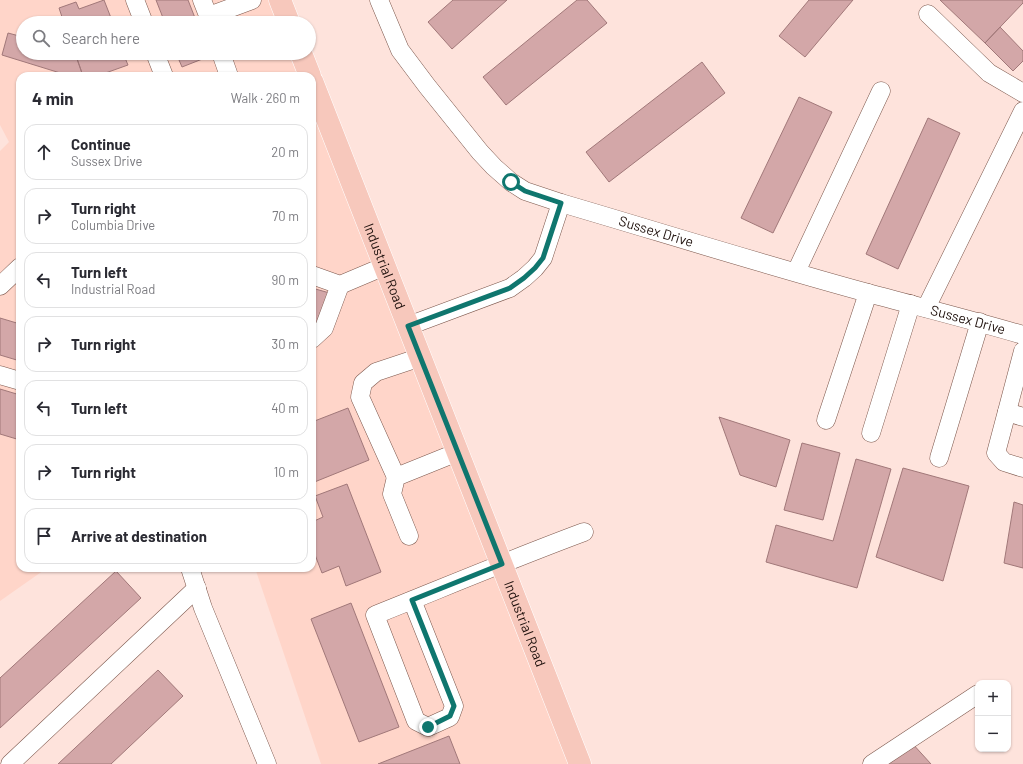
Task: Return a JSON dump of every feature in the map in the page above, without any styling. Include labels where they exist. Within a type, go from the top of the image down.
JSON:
[{"type":"main road","points":[[280,0],[286,16]]},
{"type":"main road","points":[[304,60],[308,72]]},
{"type":"main road","name":"Industrial Road","points":[[316,91],[580,764]]},
{"type":"street","points":[[135,0],[141,16]]},
{"type":"street","points":[[207,13],[252,0]]},
{"type":"street","name":"Sussex Drive","points":[[379,0],[400,50],[426,86],[494,167],[511,182],[525,191],[561,203],[868,293],[1023,334]]},
{"type":"street","points":[[928,14],[989,73],[1023,93]]},
{"type":"street","points":[[158,60],[162,72]]},
{"type":"street","points":[[223,60],[228,72]]},
{"type":"street","points":[[796,272],[881,91]]},
{"type":"street","points":[[871,433],[918,306],[1023,111]]},
{"type":"street","points":[[408,326],[510,288],[524,278],[543,258],[561,203]]},
{"type":"street","points":[[316,276],[340,285],[385,266]]},
{"type":"street","points":[[0,286],[16,271]]},
{"type":"street","points":[[316,335],[324,328],[340,285]]},
{"type":"street","points":[[826,420],[868,293]]},
{"type":"street","points":[[939,458],[980,322]]},
{"type":"street","points":[[1023,351],[1015,414],[996,453],[1004,462],[1023,468]]},
{"type":"street","points":[[409,536],[392,494],[396,477],[360,397],[363,383],[376,372],[421,358]]},
{"type":"street","points":[[0,375],[16,379]]},
{"type":"street","points":[[396,477],[458,452]]},
{"type":"street","points":[[412,600],[454,706],[450,716],[428,727],[416,721],[375,615],[412,600],[502,564],[534,551],[584,532]]},
{"type":"street","points":[[191,572],[203,608],[267,764]]},
{"type":"street","points":[[10,764],[197,588]]},
{"type":"street","points":[[872,764],[975,696]]},
{"type":"shaded area","points":[[0,0],[280,0],[286,16],[16,16],[16,60],[304,60],[308,72],[16,72],[16,572],[41,572],[0,601],[0,151],[9,142],[0,125]]},
{"type":"shaded area","points":[[316,91],[581,764],[321,764],[256,572],[316,572]]},
{"type":"building","points":[[104,0],[110,16],[62,16],[59,8],[76,2],[79,9]]},
{"type":"building","points":[[156,0],[188,0],[194,16],[162,16]]},
{"type":"building","points":[[453,0],[507,0],[452,49],[428,22]]},
{"type":"building","points":[[577,0],[587,0],[607,23],[506,105],[483,77]]},
{"type":"building","points":[[809,0],[853,0],[805,57],[779,36]]},
{"type":"building","points":[[940,0],[1023,0],[1023,3],[985,43]]},
{"type":"building","points":[[1000,27],[1023,51],[1023,61],[1013,71],[985,43]]},
{"type":"building","points":[[8,33],[16,35],[16,59],[2,55]]},
{"type":"building","points":[[18,60],[77,60],[82,72],[57,72]]},
{"type":"building","points":[[77,60],[126,60],[128,65],[108,72],[82,72]]},
{"type":"building","points":[[179,60],[200,60],[182,67]]},
{"type":"building","points":[[702,62],[725,93],[609,182],[586,152]]},
{"type":"building","points":[[799,97],[832,112],[773,233],[741,218]]},
{"type":"building","points":[[928,118],[960,133],[898,269],[866,254]]},
{"type":"building","points":[[316,289],[333,294],[320,325],[316,324]]},
{"type":"building","points":[[0,318],[16,323],[16,360],[0,355]]},
{"type":"building","points":[[0,389],[16,394],[16,439],[0,434]]},
{"type":"building","points":[[348,408],[369,460],[316,481],[316,420]]},
{"type":"building","points":[[719,417],[790,440],[776,487],[740,475]]},
{"type":"building","points":[[802,443],[840,453],[823,520],[784,510]]},
{"type":"building","points":[[856,459],[891,469],[857,588],[766,562],[776,525],[833,541]]},
{"type":"building","points":[[903,468],[969,486],[943,581],[876,557]]},
{"type":"building","points":[[347,484],[381,572],[346,586],[339,566],[322,573],[316,557],[316,520],[323,517],[316,496]]},
{"type":"building","points":[[1014,502],[1023,505],[1023,568],[1004,563]]},
{"type":"building","points":[[115,572],[117,572],[141,598],[0,728],[0,678]]},
{"type":"building","points":[[351,603],[399,727],[359,742],[311,619]]},
{"type":"building","points":[[158,670],[183,696],[111,764],[58,764]]},
{"type":"building","points":[[449,736],[460,764],[378,764]]},
{"type":"building","points":[[911,742],[931,764],[887,764]]},
{"type":"route","points":[[428,727],[450,716],[454,706],[412,600],[502,564],[408,326],[510,288],[535,268],[543,258],[561,203],[525,191],[511,182]]}]
